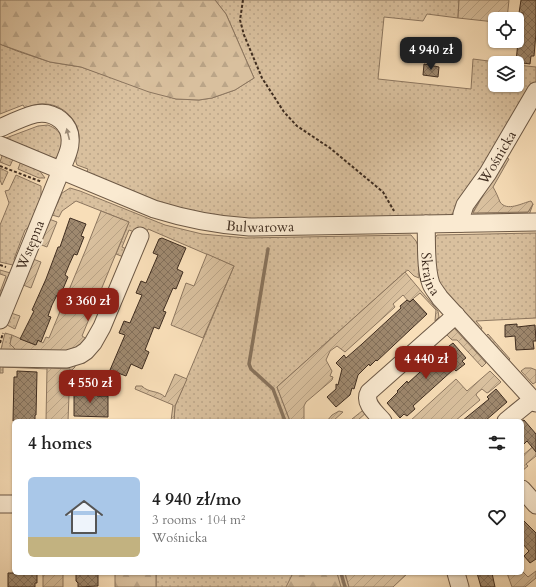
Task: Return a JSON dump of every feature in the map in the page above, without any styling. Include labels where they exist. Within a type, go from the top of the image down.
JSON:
[{"type":"street","name":"Wośnicka","points":[[462,223],[462,214],[465,205],[488,173],[536,91]]},
{"type":"street","name":"Wstępna","points":[[0,128],[34,114],[50,114],[60,119],[68,129],[70,142],[61,171],[2,324]]},
{"type":"street","name":"Bulwarowa","points":[[0,145],[154,209],[196,221],[223,225],[249,227],[536,222]]},
{"type":"street","name":"Skrajna","points":[[426,224],[428,265],[431,283],[440,298],[534,401],[509,419]]},
{"type":"street","points":[[0,358],[67,359],[80,355],[86,351],[94,343],[102,327],[140,236]]},
{"type":"street","points":[[381,419],[368,403],[367,395],[369,392],[456,315]]},
{"type":"street","points":[[524,491],[536,505]]},
{"type":"street","points":[[0,504],[12,504]]},
{"type":"street","points":[[457,575],[460,587]]},
{"type":"path","points":[[243,0],[240,20],[244,35],[262,78],[284,112],[297,126],[330,148],[383,192],[393,209],[398,224]]},
{"type":"path","points":[[0,166],[44,182],[44,186]]},
{"type":"path","points":[[0,343],[2,324]]},
{"type":"green space","points":[[0,0],[215,0],[226,14],[254,78],[235,90],[212,98],[199,100],[176,99],[149,92],[81,67],[50,62],[0,44]]},
{"type":"green space","points":[[215,0],[459,0],[458,18],[427,14],[423,21],[384,17],[378,79],[471,89],[473,59],[488,61],[488,92],[524,92],[524,66],[536,67],[536,82],[463,200],[452,214],[447,217],[238,220],[179,210],[86,174],[88,169],[77,165],[76,162],[79,138],[76,125],[64,110],[52,105],[43,104],[25,108],[23,105],[0,114],[0,44],[50,62],[81,67],[176,99],[199,100],[212,98],[235,90],[254,78],[226,14]]},
{"type":"green space","points":[[459,0],[509,0],[508,12],[488,12],[488,21],[458,18]]},
{"type":"green space","points":[[48,125],[56,129],[62,138],[62,146],[57,157],[54,159],[6,138],[38,126]]},
{"type":"green space","points":[[3,153],[14,157],[10,166],[0,162]]},
{"type":"green space","points":[[505,157],[473,212],[528,212],[533,204],[529,215],[472,216],[470,214],[469,207]]},
{"type":"green space","points":[[505,157],[509,159],[493,187],[500,202],[503,205],[511,207],[531,201],[533,204],[528,212],[473,213]]},
{"type":"green space","points":[[21,161],[39,170],[45,178],[39,178],[18,169]]},
{"type":"green space","points":[[0,168],[8,172],[2,185],[0,180]]},
{"type":"green space","points":[[16,175],[41,186],[41,198],[29,227],[25,230],[14,259],[17,266],[0,262],[0,225],[9,203],[5,191],[9,190]]},
{"type":"green space","points":[[70,188],[165,225],[202,234],[246,238],[411,235],[418,246],[419,278],[414,276],[408,270],[405,272],[277,387],[289,419],[174,419],[175,406],[234,266],[148,229],[145,236],[129,230],[122,247],[129,250],[126,258],[116,254],[129,222],[76,201],[62,211],[59,217],[52,215],[62,193]]},
{"type":"green space","points":[[101,211],[129,222],[82,336],[90,341],[78,352],[17,351],[10,344],[12,335],[35,345],[38,340],[43,343],[46,337],[49,338]]},
{"type":"green space","points":[[49,219],[57,222],[47,247],[39,244]]},
{"type":"green space","points":[[536,233],[536,318],[476,321],[482,328],[479,333],[435,281],[435,238],[437,235]]},
{"type":"green space","points":[[207,254],[234,266],[203,338],[171,325],[186,283],[194,286]]},
{"type":"green space","points":[[33,259],[41,262],[31,288],[23,285]]},
{"type":"green space","points":[[0,270],[14,274],[0,307],[0,292],[6,276],[0,274]]},
{"type":"green space","points":[[405,272],[438,311],[439,317],[435,321],[436,310],[420,293],[409,302],[403,295],[393,304],[395,307],[345,352],[337,346],[330,351],[326,360],[332,371],[330,376],[333,377],[332,380],[306,402],[304,406],[304,419],[289,419],[277,387]]},
{"type":"green space","points":[[11,313],[20,316],[15,329],[7,325]]},
{"type":"green space","points":[[454,328],[486,363],[482,367],[457,340],[452,340],[446,334]]},
{"type":"green space","points":[[5,333],[12,335],[10,344],[17,351],[2,351],[1,349]]},
{"type":"green space","points":[[488,334],[510,359],[506,362],[484,338]]},
{"type":"green space","points":[[419,360],[425,365],[417,372],[411,367]]},
{"type":"green space","points":[[0,363],[75,365],[75,367],[72,370],[3,367],[3,373],[0,373]]},
{"type":"green space","points":[[47,368],[70,369],[68,419],[46,419]]},
{"type":"green space","points":[[525,368],[536,370],[536,382],[533,384],[521,371]]},
{"type":"green space","points":[[490,371],[501,382],[487,393],[482,389],[477,393],[476,395],[480,400],[457,419],[412,419],[456,379],[467,391]]},
{"type":"green space","points":[[175,374],[187,379],[175,406],[174,419],[171,419],[173,405],[135,389],[136,386],[142,386],[147,390],[159,393],[165,397]]},
{"type":"green space","points":[[367,409],[368,411],[359,419],[352,419]]},
{"type":"green space","points":[[339,411],[343,412],[335,419],[329,419]]},
{"type":"green space","points":[[536,444],[536,456],[526,464],[528,466],[524,469],[524,454]]},
{"type":"green space","points":[[536,571],[536,578],[525,587],[512,587],[508,575],[524,575],[524,573],[528,577]]},
{"type":"green space","points":[[43,575],[63,575],[63,587],[43,587]]},
{"type":"green space","points":[[115,575],[156,575],[156,587],[115,587]]},
{"type":"green space","points":[[156,575],[346,575],[349,587],[156,587]]},
{"type":"green space","points":[[292,575],[338,575],[341,587],[286,587]]},
{"type":"green space","points":[[346,575],[406,575],[393,587],[349,587]]},
{"type":"building","points":[[521,0],[536,0],[534,56],[531,56],[530,64],[524,63],[524,56],[517,56],[517,48],[524,48],[524,12],[519,12]]},
{"type":"building","points":[[424,64],[439,67],[438,77],[423,75]]},
{"type":"building","points":[[70,218],[86,224],[81,236],[84,237],[77,255],[74,254],[69,265],[65,275],[68,277],[60,296],[57,295],[52,305],[48,316],[51,317],[41,342],[38,340],[36,345],[20,339],[34,311],[32,310],[58,247],[60,247]]},
{"type":"building","points":[[162,238],[186,248],[177,269],[183,272],[176,289],[173,288],[163,311],[166,312],[159,329],[154,327],[145,350],[149,352],[142,369],[131,364],[126,376],[110,370],[125,335],[119,333],[124,321],[130,323],[142,295],[136,293],[141,281],[146,283],[158,255],[153,253],[159,239]]},
{"type":"building","points":[[413,299],[427,314],[377,361],[376,360],[370,366],[369,364],[358,375],[354,389],[352,388],[350,395],[336,407],[327,397],[336,389],[336,384],[338,385],[342,369],[336,363],[344,355],[346,358],[362,344],[401,308],[400,306],[407,300],[410,302]]},
{"type":"building","points":[[517,324],[517,327],[535,325],[536,341],[533,341],[534,349],[516,350],[515,336],[505,337],[505,325]]},
{"type":"building","points":[[453,343],[466,358],[462,361],[465,364],[456,371],[454,369],[413,406],[415,409],[407,416],[404,414],[400,418],[387,403],[407,381],[408,383],[431,362],[430,361]]},
{"type":"building","points":[[17,371],[37,372],[35,419],[13,419],[14,377],[17,377]]},
{"type":"building","points":[[496,389],[507,402],[487,419],[464,419],[489,399],[487,397]]},
{"type":"building","points":[[74,390],[97,390],[97,396],[108,396],[108,417],[74,416]]},
{"type":"building","points":[[524,420],[536,434],[536,452],[527,441],[524,444]]},
{"type":"building","points":[[524,521],[536,533],[536,559],[530,563],[524,556],[529,551],[524,545]]},
{"type":"building","points":[[8,573],[12,573],[12,575],[37,575],[37,583],[35,583],[35,587],[8,587]]},
{"type":"building","points":[[76,575],[98,575],[98,586],[78,587],[78,583],[76,581]]},
{"type":"building","points":[[478,575],[492,575],[495,587],[481,587]]},
{"type":"waterway","points":[[268,249],[249,364],[251,369],[273,389],[284,419]]},
{"type":"waterway","points":[[342,575],[345,587]]}]
